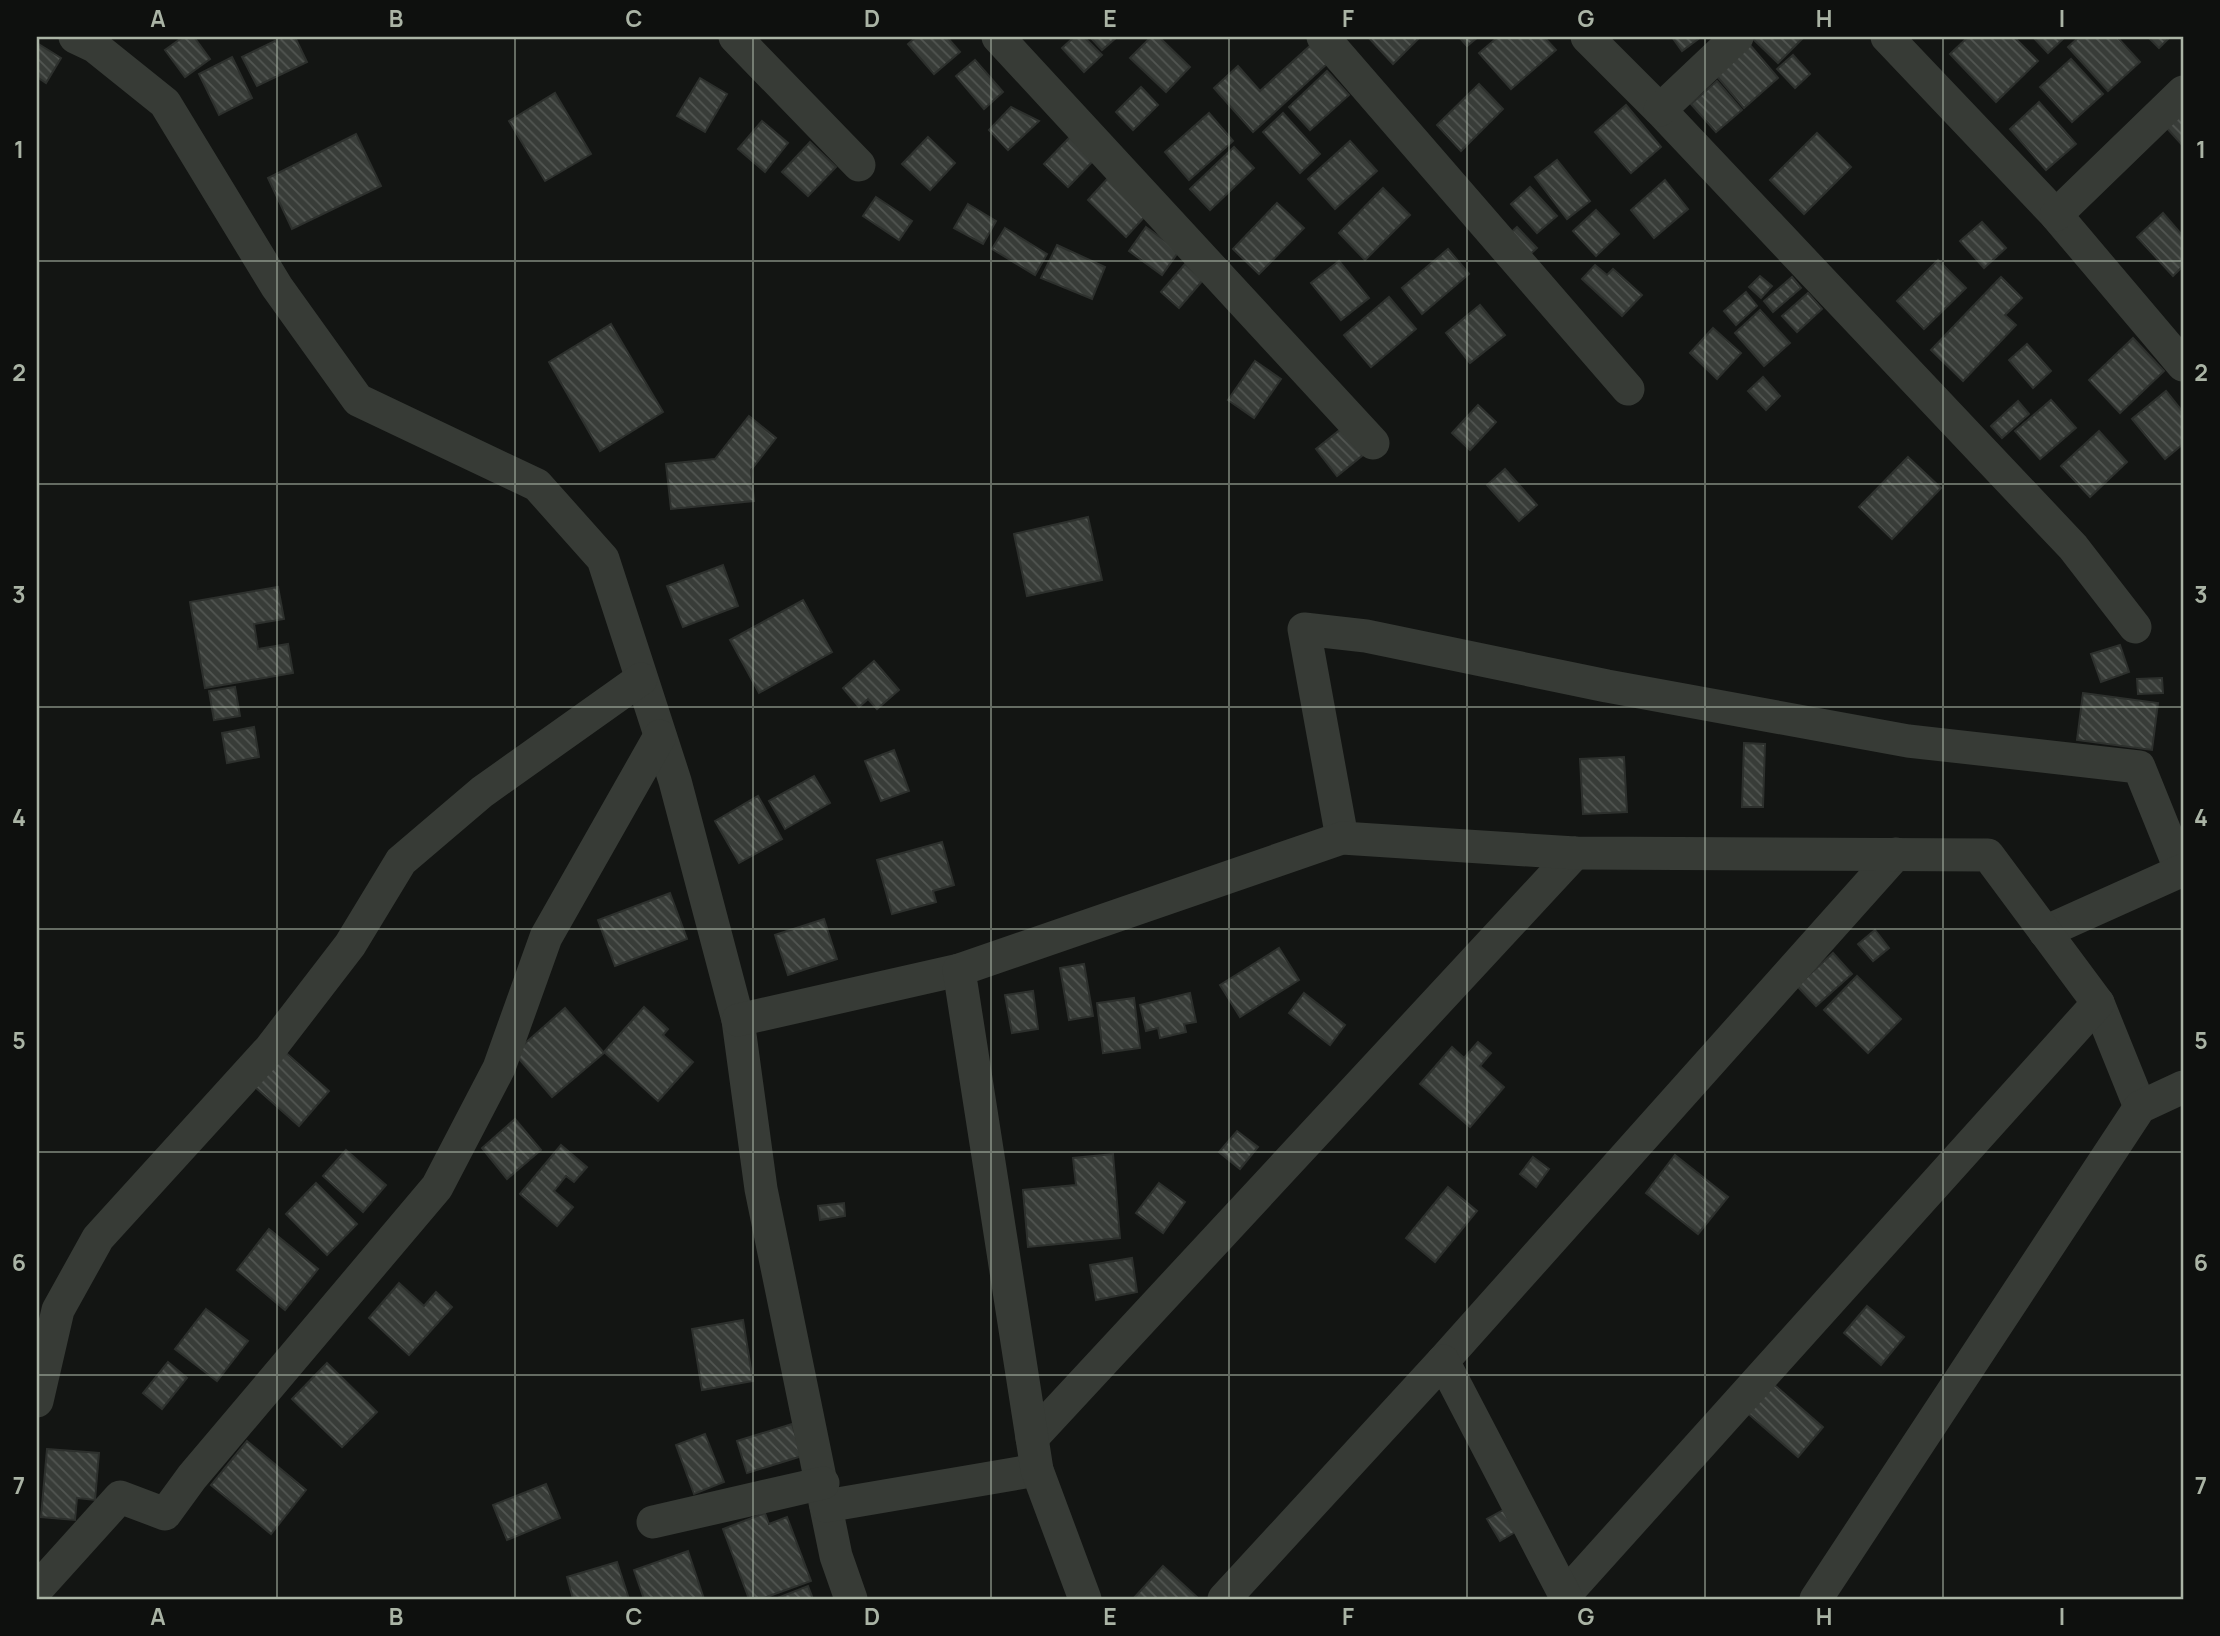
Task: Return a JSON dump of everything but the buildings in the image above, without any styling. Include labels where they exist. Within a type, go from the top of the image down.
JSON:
[{"type":"street","points":[[75,37],[94,46],[166,103],[277,287],[358,400],[537,485],[603,559],[675,781],[738,1020],[761,1188],[836,1556],[851,1599]]},
{"type":"street","points":[[735,37],[859,165]]},
{"type":"street","points":[[998,37],[1373,443]]},
{"type":"street","points":[[1323,37],[1628,389]]},
{"type":"street","points":[[1587,37],[1660,110],[2073,547],[2135,627]]},
{"type":"street","points":[[1660,110],[1737,37]]},
{"type":"street","points":[[1887,37],[2056,215],[2183,365]]},
{"type":"street","points":[[2056,215],[2183,92]]},
{"type":"street","points":[[1342,838],[1304,629],[1366,636],[1607,686],[1908,741],[2139,767],[2182,871],[2045,932]]},
{"type":"street","points":[[37,1401],[58,1310],[98,1238],[270,1049],[350,945],[401,861],[482,792],[641,679]]},
{"type":"street","points":[[37,1589],[120,1497],[165,1514],[192,1476],[437,1187],[499,1068],[546,937],[660,736]]},
{"type":"street","points":[[738,1020],[959,970],[1342,838],[1574,853],[1988,855],[2098,1003],[2140,1107]]},
{"type":"street","points":[[1032,1438],[1574,853]]},
{"type":"street","points":[[1224,1599],[1443,1361],[1896,854]]},
{"type":"street","points":[[959,970],[1038,1470],[1085,1599]]},
{"type":"street","points":[[1443,1361],[1566,1597],[2098,1003]]},
{"type":"street","points":[[1816,1599],[2140,1107],[2183,1087]]},
{"type":"street","points":[[653,1522],[824,1495],[1038,1470]]}]
